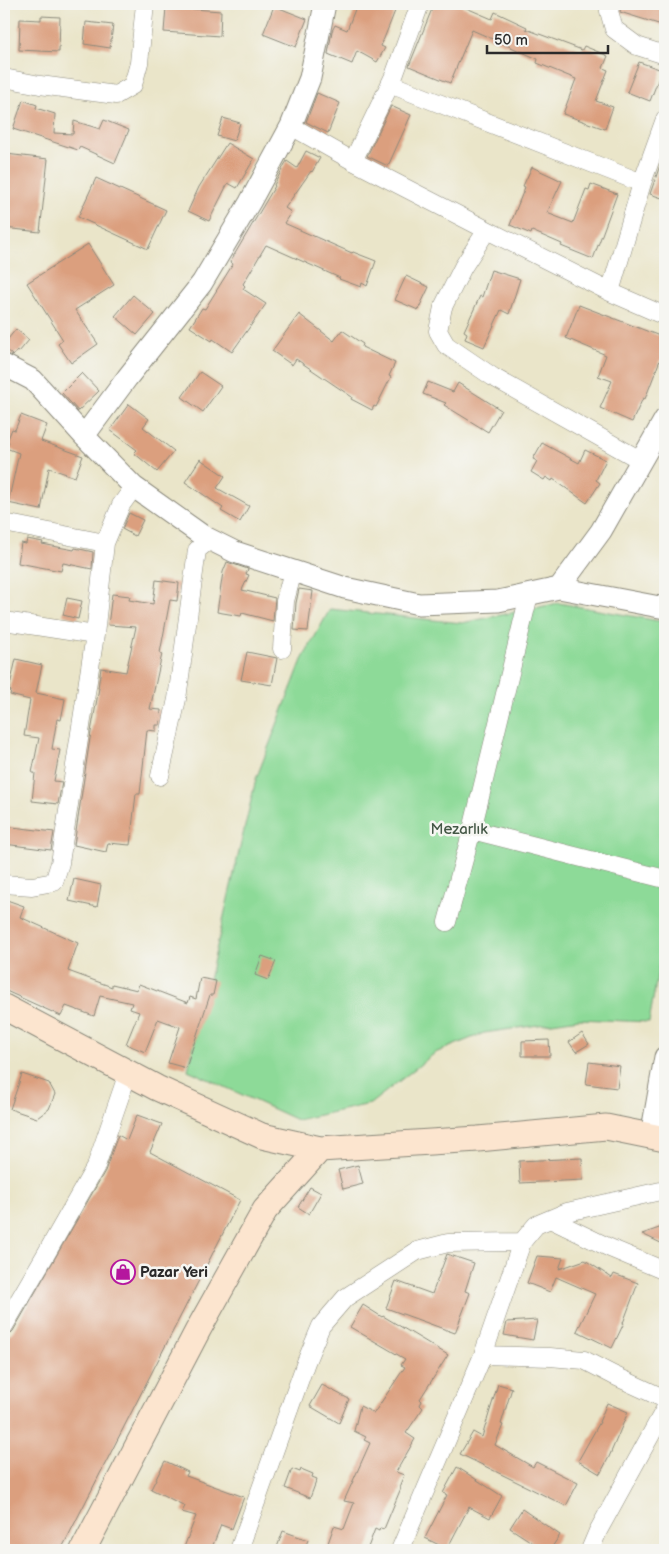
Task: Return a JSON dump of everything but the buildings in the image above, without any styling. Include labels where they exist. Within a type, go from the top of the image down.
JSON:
[{"type":"main road","points":[[4,1007],[157,1088],[262,1136],[320,1149],[478,1139],[606,1128],[658,1138]]},
{"type":"main road","points":[[83,1550],[198,1330],[265,1210],[320,1149]]},
{"type":"street","points":[[4,78],[116,95],[133,85],[139,63],[145,4]]},
{"type":"street","points":[[84,436],[127,378],[202,284],[250,202],[291,126],[310,78],[325,4]]},
{"type":"street","points":[[352,161],[390,84],[420,4]]},
{"type":"street","points":[[611,4],[609,11],[614,29],[637,46],[665,55]]},
{"type":"street","points":[[390,84],[642,183]]},
{"type":"street","points":[[610,292],[642,183],[665,119]]},
{"type":"street","points":[[291,126],[352,161],[487,230],[610,292],[665,316]]},
{"type":"street","points":[[487,230],[463,267],[443,307],[438,331],[446,344],[493,377],[642,461]]},
{"type":"street","points":[[4,364],[34,380],[84,436],[134,487],[203,536],[236,552],[345,588],[419,604],[498,601],[559,588],[665,608]]},
{"type":"street","points":[[559,588],[601,531],[665,419]]},
{"type":"street","points":[[4,884],[32,886],[54,882],[60,863],[95,635],[105,542],[121,505],[134,487]]},
{"type":"street","points":[[4,523],[105,542]]},
{"type":"street","points":[[160,776],[177,699],[197,550],[211,539]]},
{"type":"street","points":[[282,649],[285,601],[293,571]]},
{"type":"street","points":[[447,922],[472,830],[529,594]]},
{"type":"street","points":[[4,621],[95,635]]},
{"type":"street","points":[[472,830],[665,879]]},
{"type":"street","points":[[658,1138],[665,1057]]},
{"type":"street","points":[[4,1326],[96,1166],[128,1073]]},
{"type":"street","points":[[400,1550],[483,1354],[522,1242],[536,1225],[567,1212],[665,1190]]},
{"type":"street","points":[[550,1219],[610,1248],[665,1271]]},
{"type":"street","points":[[239,1550],[313,1344],[321,1326],[345,1298],[417,1251],[448,1243],[522,1242]]},
{"type":"street","points":[[483,1354],[584,1360],[665,1398]]},
{"type":"street","points":[[590,1550],[598,1531],[665,1409]]},
{"type":"green space","name":"Mezarlık","points":[[559,603],[665,622],[665,932],[649,1022],[579,1019],[484,1033],[435,1053],[370,1104],[297,1120],[188,1070],[256,779],[302,660],[330,609],[462,623]]},
{"type":"place","name":"Pazar Yeri","points":[[123,1272]]}]
